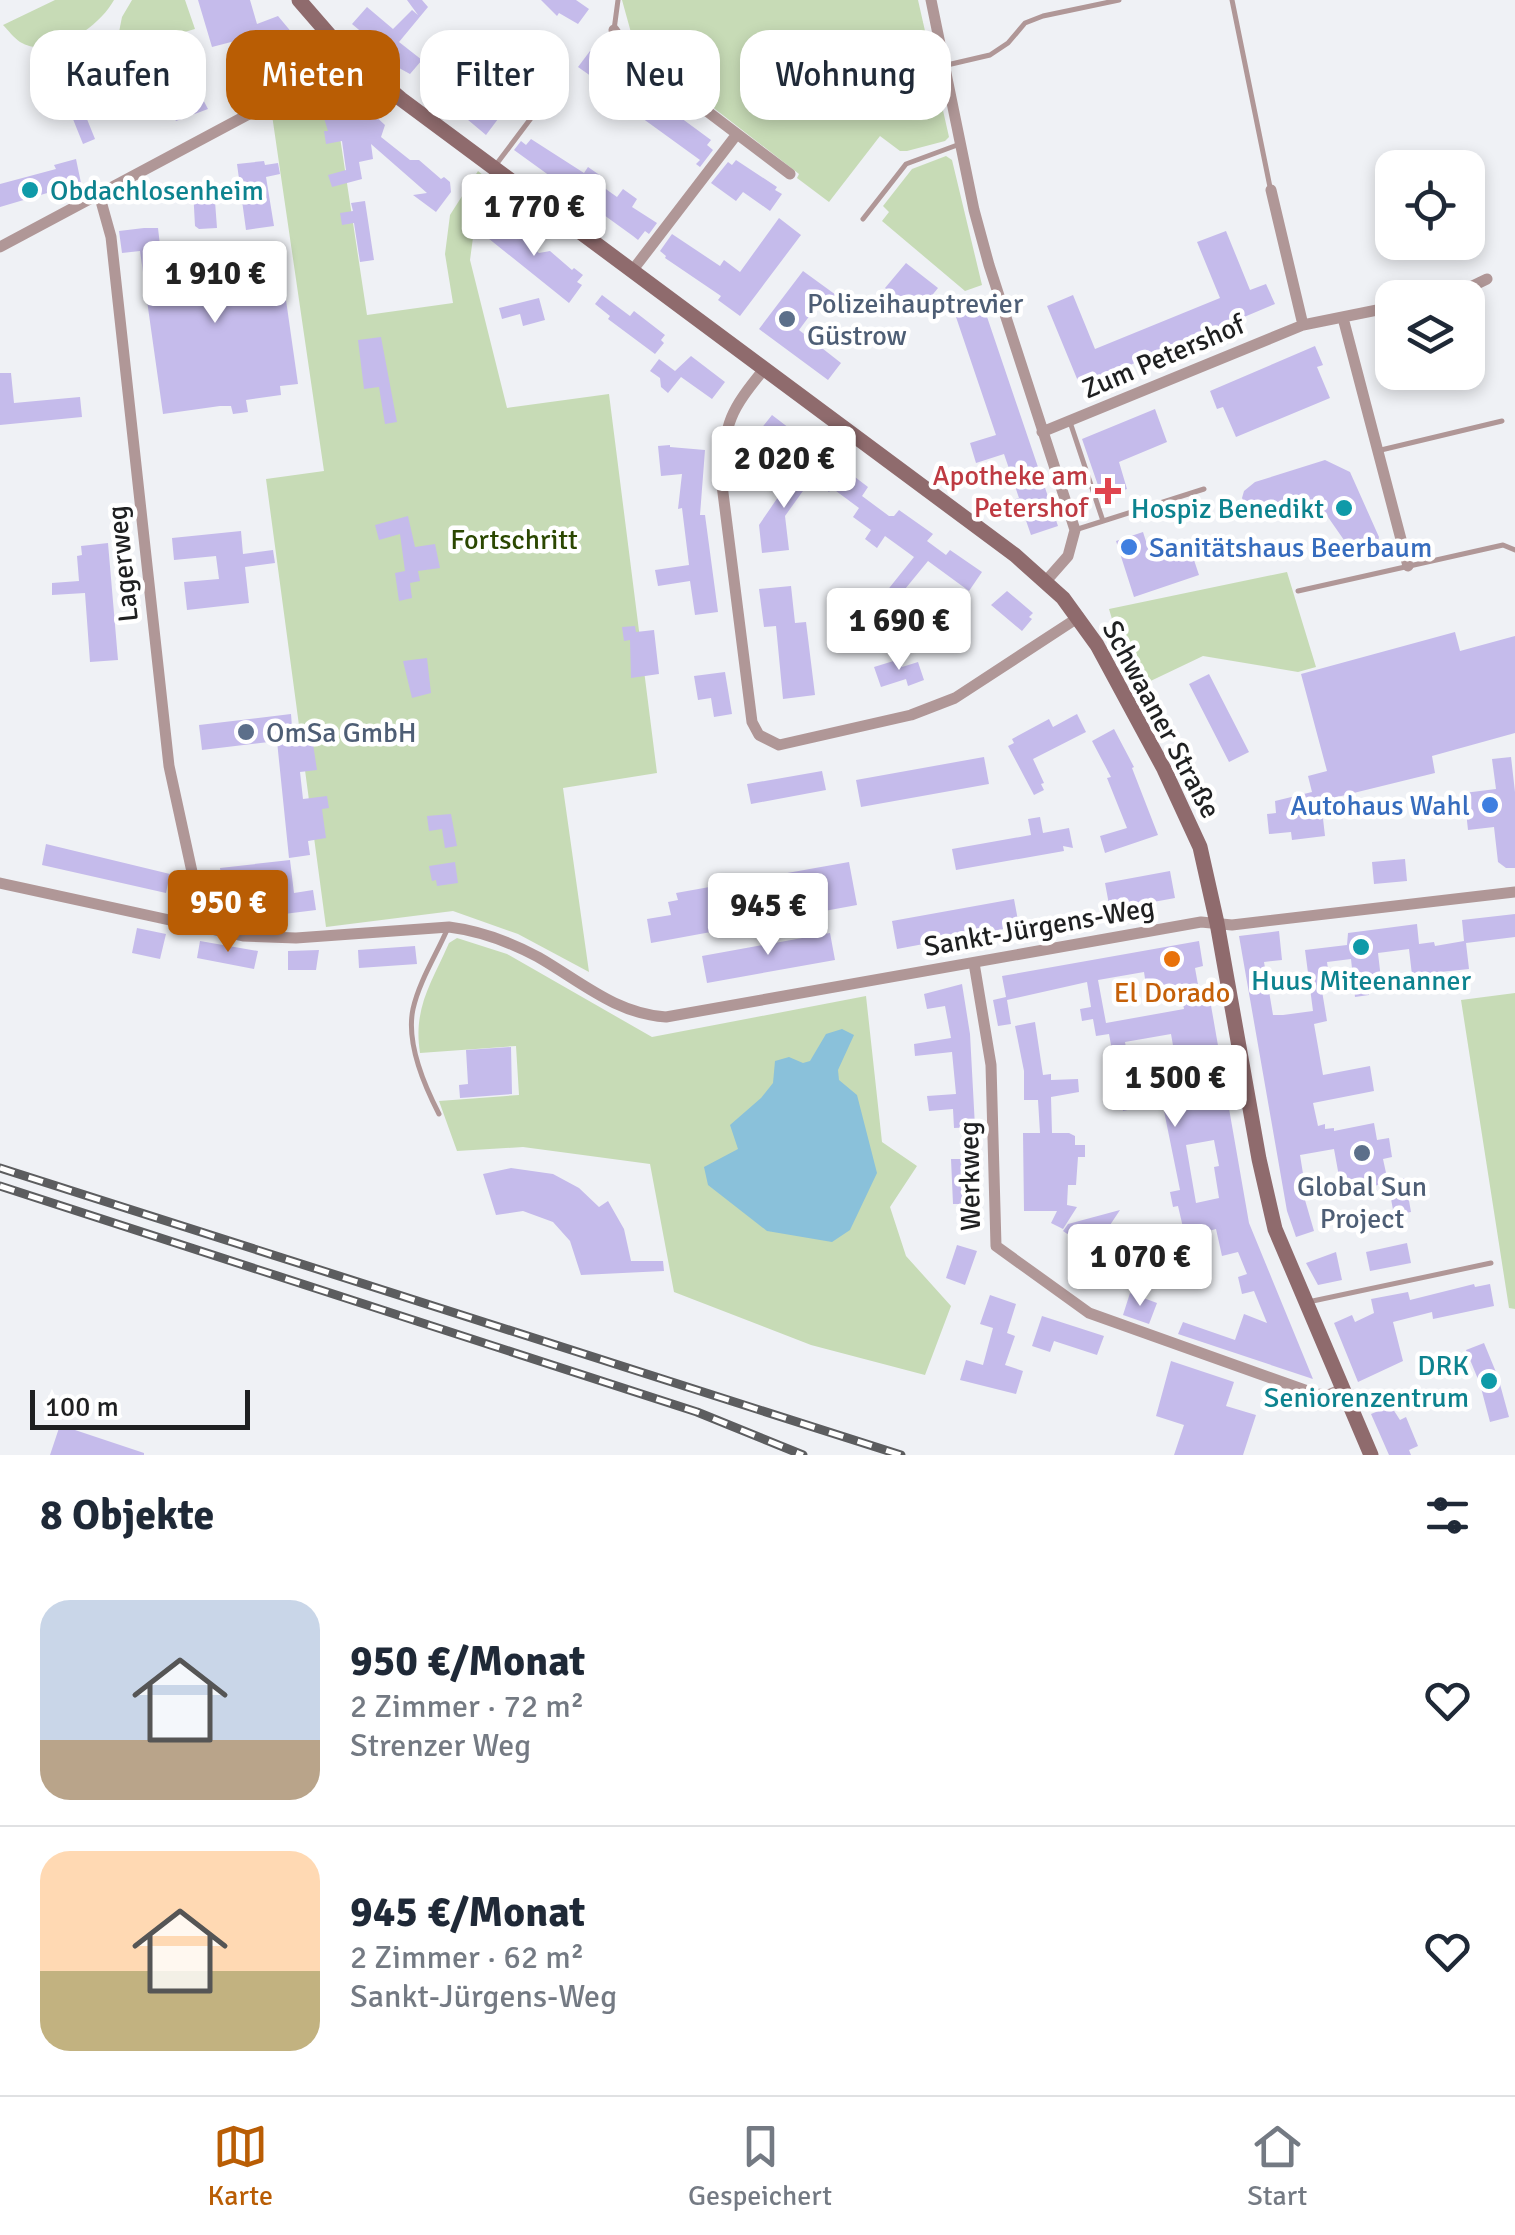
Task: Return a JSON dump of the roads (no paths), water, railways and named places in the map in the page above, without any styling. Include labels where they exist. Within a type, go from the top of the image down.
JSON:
[{"type":"main road","name":"Schwaaner Straße","points":[[300,0],[326,30]]},
{"type":"main road","name":"Schwaaner Straße","points":[[400,98],[1016,554],[1079,616],[1112,670],[1186,812],[1200,847],[1275,1229],[1371,1455]]},
{"type":"street","points":[[931,0],[937,30]]},
{"type":"street","points":[[951,100],[993,281],[1075,530],[1068,556],[1046,581]]},
{"type":"street","points":[[0,247],[238,120]]},
{"type":"street","points":[[719,120],[790,174]]},
{"type":"street","points":[[632,271],[737,134]]},
{"type":"street","points":[[1270,190],[1303,325]]},
{"type":"street","name":"Lagerweg","points":[[100,194],[111,237],[169,766],[204,927]]},
{"type":"street","points":[[1483,280],[1487,278]]},
{"type":"street","name":"Zum Petershof","points":[[1042,432],[1303,325],[1375,311]]},
{"type":"street","points":[[1343,318],[1408,566]]},
{"type":"street","points":[[765,368],[732,409],[721,477],[752,722],[759,736],[780,745],[911,715],[955,698],[1079,616]]},
{"type":"street","name":"Sankt-Jürgens-Weg","points":[[0,883],[243,936],[296,938],[448,927],[478,932],[512,944],[642,1016],[666,1017],[1201,922],[1232,925],[1515,892]]},
{"type":"street","name":"Werkweg","points":[[974,963],[991,1065],[996,1246],[1088,1314],[1322,1396],[1342,1389]]},
{"type":"lane","points":[[614,30],[618,0]]},
{"type":"lane","points":[[951,64],[990,55],[1008,43],[1024,23],[1120,0]]},
{"type":"lane","points":[[1232,0],[1270,190]]},
{"type":"lane","points":[[493,168],[529,120]]},
{"type":"lane","points":[[864,219],[906,164],[960,144]]},
{"type":"lane","points":[[1378,450],[1502,421]]},
{"type":"lane","points":[[1070,422],[1103,522]]},
{"type":"lane","points":[[1075,530],[1204,489]]},
{"type":"lane","points":[[1298,592],[1504,545],[1515,550]]},
{"type":"lane","points":[[439,1114],[428,1093],[416,1052],[412,1012],[448,927]]},
{"type":"lane","points":[[1305,1302],[1491,1263]]},
{"type":"water","points":[[842,1029],[854,1035],[838,1070],[839,1080],[857,1095],[877,1173],[850,1230],[832,1242],[767,1231],[708,1185],[704,1167],[738,1149],[730,1125],[773,1083],[775,1061],[789,1057],[803,1063],[810,1061],[826,1034]]},
{"type":"railway","points":[[0,1168],[901,1455]]},
{"type":"railway","points":[[0,1186],[697,1412],[803,1455]]},
{"type":"place","name":"Obdachlosenheim","points":[[30,190]]},
{"type":"place","name":"Polizeihauptrevier Güstrow","points":[[787,319]]},
{"type":"place","name":"Apotheke am Petershof","points":[[1108,491]]},
{"type":"place","name":"Hospiz Benedikt","points":[[1344,508]]},
{"type":"place","name":"Sanitätshaus Beerbaum","points":[[1129,547]]},
{"type":"place","name":"OmSa GmbH","points":[[246,732]]},
{"type":"place","name":"Autohaus Wahl","points":[[1490,805]]},
{"type":"place","name":"Huus Miteenanner","points":[[1361,947]]},
{"type":"place","name":"El Dorado","points":[[1172,959]]},
{"type":"place","name":"Global Sun Project","points":[[1362,1153]]},
{"type":"place","name":"DRK Seniorenzentrum","points":[[1489,1381]]},
{"type":"park label","name":"Fortschritt","points":[[514,539]]}]
